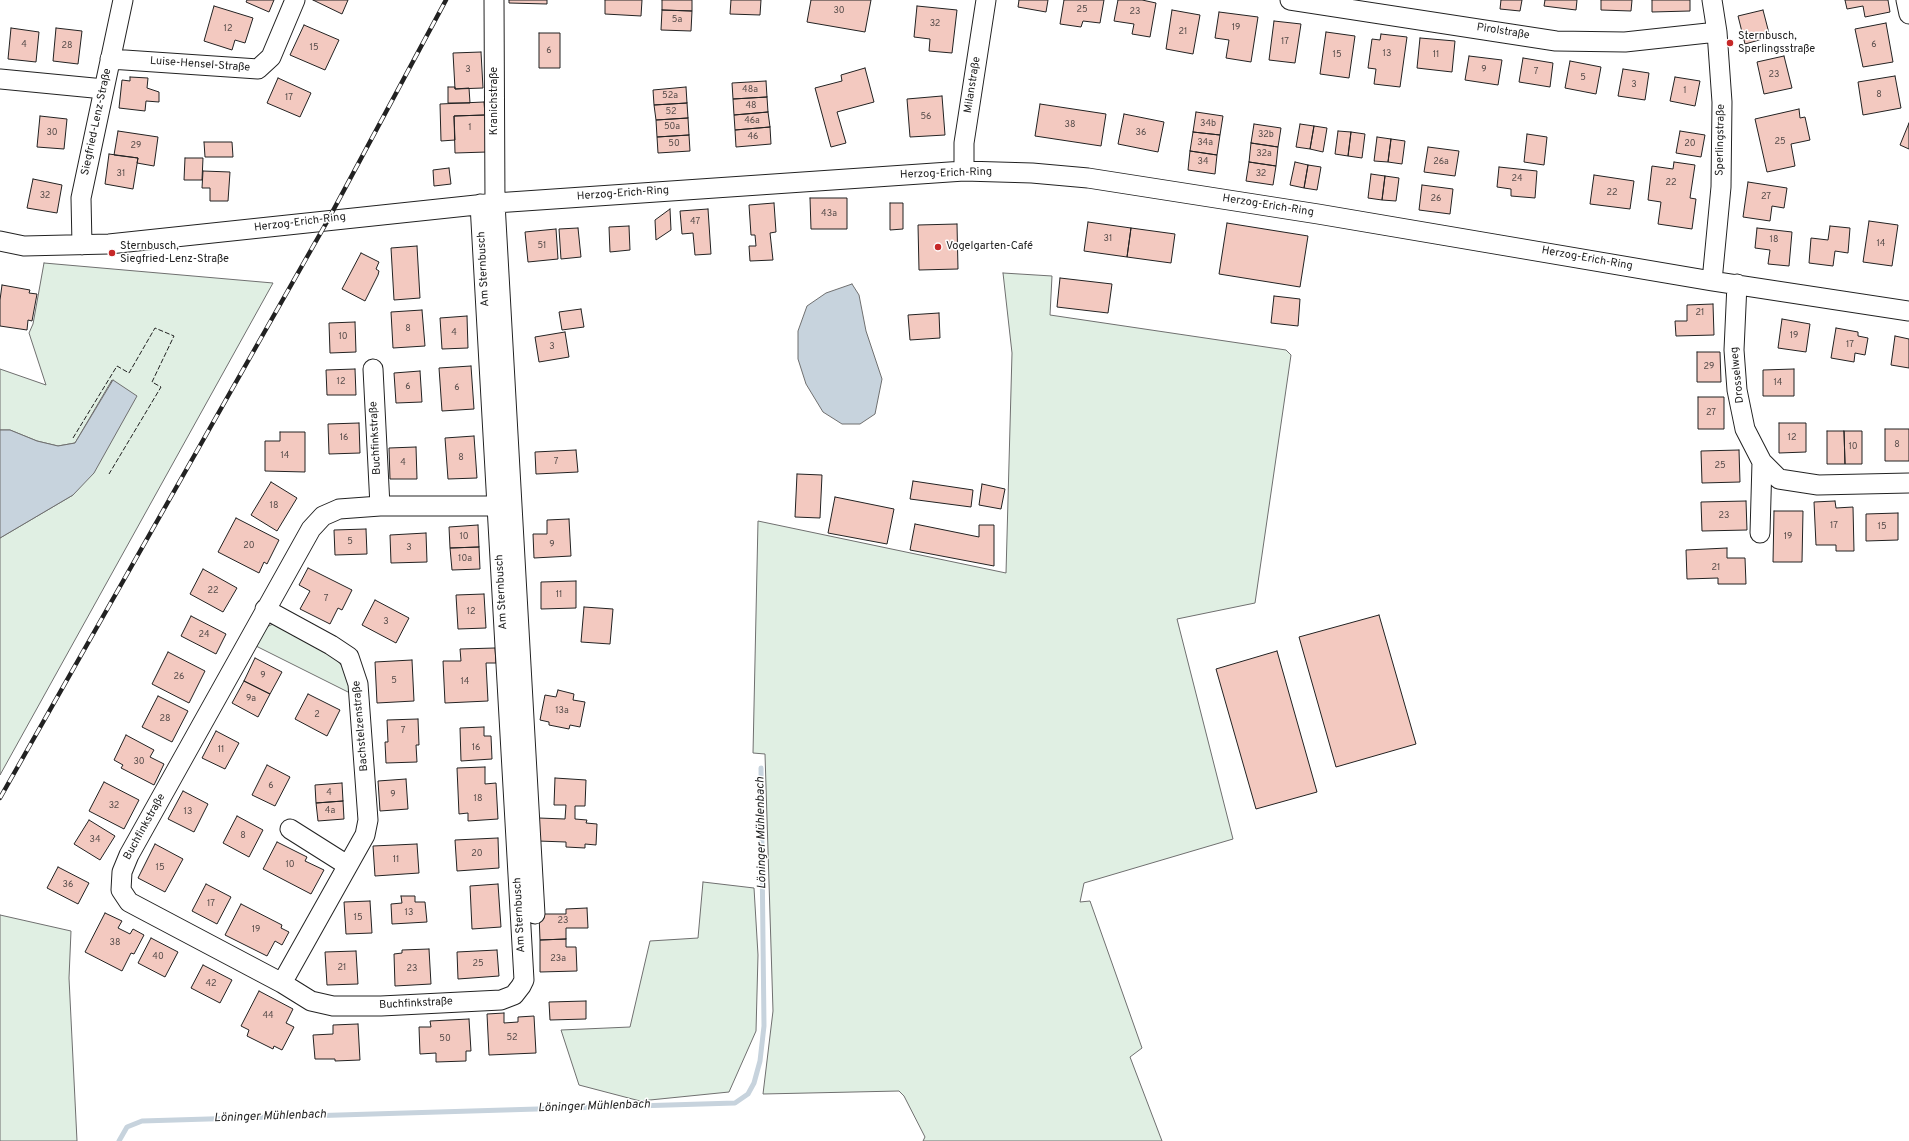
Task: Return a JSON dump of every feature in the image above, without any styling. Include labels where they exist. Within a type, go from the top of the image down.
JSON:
[{"type":"street","name":"Siegfried-Lenz-Straße","points":[[82,245],[81,198],[123,0]]},
{"type":"street","name":"Luise-Hensel-Straße","points":[[110,59],[258,69],[271,57],[295,0]]},
{"type":"street","name":"Kranichstraße","points":[[487,203],[494,0]]},
{"type":"street","name":"Milanstraße","points":[[964,171],[964,143],[986,0]]},
{"type":"street","name":"Pirolstraße","points":[[1290,0],[1556,40],[1625,42],[1717,32]]},
{"type":"street","name":"Sperlingstraße","points":[[1712,0],[1717,32],[1722,102],[1720,187],[1712,281]]},
{"type":"street","points":[[1906,0],[1909,14]]},
{"type":"street","points":[[0,79],[104,90]]},
{"type":"street","name":"Herzog-Erich-Ring","points":[[0,241],[24,246],[109,244],[487,203],[964,171],[1032,173],[1088,178],[1334,216],[1712,281],[1909,311]]},
{"type":"street","name":"Am Sternbusch","points":[[487,203],[497,506],[524,980]]},
{"type":"street","name":"Am Sternbusch","points":[[487,203],[535,914]]},
{"type":"street","name":"Drosselweg","points":[[1738,284],[1734,350],[1737,390],[1745,429],[1762,462],[1779,479],[1818,485],[1909,483]]},
{"type":"street","name":"Buchfinkstraße","points":[[372,369],[380,506]]},
{"type":"street","name":"Drosselweg","points":[[1760,533],[1762,462]]},
{"type":"street","name":"Buchfinkstraße","points":[[497,506],[380,506],[339,509],[324,516],[310,529],[129,855],[122,872],[121,890],[129,902],[282,983],[311,1001],[333,1006],[381,1006],[501,1000],[514,995],[524,980]]},
{"type":"street","name":"Bachstelzenstraße","points":[[265,609],[331,644],[349,657],[355,670],[358,684],[368,820],[365,835],[282,983]]},
{"type":"street","points":[[290,829],[347,865]]},
{"type":"green space","points":[[44,263],[273,283],[0,775],[0,538],[73,495],[112,380],[75,443],[58,446],[37,441],[10,430],[0,430],[0,369],[46,385],[29,333],[33,324]]},
{"type":"green space","points":[[1003,273],[1052,276],[1050,315],[1286,350],[1291,355],[1255,603],[1177,619],[1233,839],[1084,883],[1080,902],[1090,901],[1142,1048],[1130,1057],[1162,1141],[923,1141],[925,1137],[904,1096],[899,1091],[763,1094],[773,1011],[765,754],[753,753],[758,521],[1006,573],[1012,353]]},
{"type":"green space","points":[[273,624],[331,653],[347,672],[350,693],[254,645],[262,629]]},
{"type":"green space","points":[[703,882],[754,888],[758,955],[756,1031],[729,1092],[640,1101],[579,1085],[561,1030],[630,1027],[650,941],[698,938]]},
{"type":"green space","points":[[0,915],[71,931],[69,978],[77,1141],[0,1141]]},
{"type":"shaded area","points":[[852,284],[859,295],[866,331],[882,379],[875,414],[860,424],[842,424],[823,412],[806,384],[798,359],[798,331],[807,306],[826,293]]},
{"type":"shaded area","points":[[113,380],[137,396],[94,473],[73,495],[0,538],[0,430],[10,430],[37,441],[58,446],[75,443]]},
{"type":"building","points":[[247,0],[274,0],[269,12],[246,2]]},
{"type":"building","points":[[313,0],[348,0],[342,14]]},
{"type":"building","points":[[509,0],[547,0],[547,4],[509,3]]},
{"type":"building","points":[[605,0],[642,0],[641,16],[605,14]]},
{"type":"building","points":[[662,0],[692,0],[692,11],[662,10]]},
{"type":"building","points":[[731,0],[761,0],[760,15],[730,14]]},
{"type":"building","points":[[811,0],[871,0],[865,32],[807,22]]},
{"type":"building","points":[[1019,0],[1048,0],[1046,12],[1018,7]]},
{"type":"building","points":[[1064,0],[1104,0],[1100,23],[1083,21],[1081,27],[1060,24]]},
{"type":"building","points":[[1118,0],[1142,0],[1156,3],[1150,37],[1132,34],[1134,24],[1114,21]]},
{"type":"building","points":[[1501,0],[1522,0],[1520,11],[1500,9]]},
{"type":"building","points":[[1545,0],[1577,0],[1576,10],[1544,6]]},
{"type":"building","points":[[1601,0],[1632,0],[1631,11],[1601,10]]},
{"type":"building","points":[[1652,0],[1690,0],[1690,11],[1652,12]]},
{"type":"building","points":[[1845,0],[1888,0],[1890,12],[1865,17],[1863,6],[1847,9]]},
{"type":"building","points":[[214,6],[253,18],[245,43],[235,40],[232,50],[204,41]]},
{"type":"building","points":[[917,6],[957,10],[952,53],[929,51],[930,39],[914,37]]},
{"type":"building","points":[[662,10],[692,11],[691,31],[661,30]]},
{"type":"building","points":[[1172,10],[1200,15],[1193,54],[1166,49]]},
{"type":"building","points":[[1763,10],[1770,37],[1745,44],[1738,16]]},
{"type":"building","points":[[1219,12],[1258,17],[1251,62],[1226,58],[1229,40],[1215,38]]},
{"type":"building","points":[[1274,21],[1301,24],[1295,63],[1269,60]]},
{"type":"building","points":[[1886,23],[1893,62],[1863,67],[1855,29]]},
{"type":"building","points":[[304,25],[339,40],[325,70],[290,55]]},
{"type":"building","points":[[11,28],[39,32],[36,62],[8,59]]},
{"type":"building","points":[[56,28],[82,31],[78,64],[53,61]]},
{"type":"building","points":[[1326,32],[1355,36],[1349,78],[1320,74]]},
{"type":"building","points":[[539,33],[560,33],[560,68],[539,68]]},
{"type":"building","points":[[1381,34],[1407,37],[1400,87],[1374,84],[1376,69],[1368,68],[1372,39],[1380,40]]},
{"type":"building","points":[[1420,38],[1455,41],[1452,72],[1417,68]]},
{"type":"building","points":[[481,52],[483,88],[455,89],[453,53]]},
{"type":"building","points":[[1469,56],[1502,60],[1498,85],[1465,80]]},
{"type":"building","points":[[1784,56],[1792,88],[1764,94],[1757,62]]},
{"type":"building","points":[[1523,58],[1553,63],[1550,87],[1519,82]]},
{"type":"building","points":[[1570,61],[1601,67],[1596,94],[1565,88]]},
{"type":"building","points":[[865,68],[874,102],[837,112],[846,143],[831,147],[815,88],[842,81],[841,75]]},
{"type":"building","points":[[1623,69],[1649,73],[1645,100],[1618,96]]},
{"type":"building","points":[[1895,76],[1901,108],[1863,115],[1858,82]]},
{"type":"building","points":[[130,77],[148,78],[147,88],[159,92],[159,102],[146,101],[145,111],[119,108],[122,80],[130,81]]},
{"type":"building","points":[[1675,77],[1700,81],[1695,106],[1670,101]]},
{"type":"building","points":[[278,78],[311,93],[300,117],[267,103]]},
{"type":"building","points":[[766,81],[767,97],[733,99],[732,83]]},
{"type":"building","points":[[448,87],[455,87],[455,89],[469,88],[470,103],[448,103]]},
{"type":"building","points":[[686,87],[687,103],[654,105],[653,90]]},
{"type":"building","points":[[942,96],[945,135],[910,137],[907,99]]},
{"type":"building","points":[[767,97],[768,112],[734,115],[733,99]]},
{"type":"building","points":[[484,102],[485,115],[454,116],[455,140],[441,141],[440,104]]},
{"type":"building","points":[[687,103],[688,118],[656,120],[654,105]]},
{"type":"building","points":[[1040,104],[1106,114],[1101,146],[1035,136]]},
{"type":"building","points":[[1799,109],[1800,118],[1805,117],[1810,140],[1791,144],[1795,166],[1767,172],[1755,119]]},
{"type":"building","points":[[768,112],[770,127],[735,130],[734,115]]},
{"type":"building","points":[[1196,112],[1223,116],[1220,135],[1193,132]]},
{"type":"building","points":[[1124,114],[1164,122],[1158,152],[1118,144]]},
{"type":"building","points":[[485,115],[487,152],[455,153],[454,116]]},
{"type":"building","points":[[40,116],[67,119],[64,149],[37,147]]},
{"type":"building","points":[[688,118],[689,135],[657,137],[656,120]]},
{"type":"building","points":[[1909,123],[1909,149],[1900,145]]},
{"type":"building","points":[[1254,124],[1281,128],[1278,147],[1251,143]]},
{"type":"building","points":[[1300,124],[1314,126],[1310,149],[1296,147]]},
{"type":"building","points":[[1314,126],[1327,128],[1323,152],[1310,149]]},
{"type":"building","points":[[770,127],[771,144],[736,147],[735,130]]},
{"type":"building","points":[[118,131],[158,137],[154,166],[137,163],[138,158],[114,155]]},
{"type":"building","points":[[1338,131],[1351,132],[1348,156],[1335,154]]},
{"type":"building","points":[[1680,131],[1705,135],[1701,157],[1676,153]]},
{"type":"building","points":[[1193,132],[1220,135],[1217,155],[1190,151]]},
{"type":"building","points":[[1351,132],[1365,134],[1362,158],[1348,156]]},
{"type":"building","points":[[1527,134],[1547,137],[1544,165],[1524,162]]},
{"type":"building","points":[[689,135],[690,151],[658,153],[657,137]]},
{"type":"building","points":[[1377,137],[1391,139],[1388,162],[1374,161]]},
{"type":"building","points":[[1391,139],[1405,141],[1402,164],[1388,162]]},
{"type":"building","points":[[204,142],[232,142],[233,157],[205,157]]},
{"type":"building","points":[[1251,143],[1278,147],[1276,166],[1249,162]]},
{"type":"building","points":[[1428,147],[1459,151],[1455,176],[1424,172]]},
{"type":"building","points":[[1190,151],[1217,155],[1215,174],[1188,170]]},
{"type":"building","points":[[109,154],[138,158],[133,189],[105,184]]},
{"type":"building","points":[[185,158],[203,158],[202,180],[184,180]]},
{"type":"building","points":[[1249,162],[1276,166],[1273,185],[1246,181]]},
{"type":"building","points":[[1295,162],[1308,165],[1304,188],[1290,185]]},
{"type":"building","points":[[1674,162],[1695,165],[1690,198],[1696,199],[1692,229],[1658,224],[1661,202],[1648,200],[1652,166],[1673,169]]},
{"type":"building","points":[[1308,165],[1321,167],[1317,190],[1304,188]]},
{"type":"building","points":[[1499,167],[1537,171],[1535,198],[1511,196],[1511,189],[1497,187]]},
{"type":"building","points":[[449,168],[451,184],[434,186],[433,170]]},
{"type":"building","points":[[203,171],[230,172],[228,201],[210,201],[210,188],[202,188]]},
{"type":"building","points":[[1371,174],[1385,176],[1382,200],[1368,198]]},
{"type":"building","points":[[1594,175],[1634,181],[1630,209],[1590,204]]},
{"type":"building","points":[[1385,176],[1399,178],[1396,201],[1382,200]]},
{"type":"building","points":[[33,179],[62,185],[57,213],[27,208]]},
{"type":"building","points":[[1748,182],[1787,188],[1784,208],[1772,206],[1770,221],[1743,217]]},
{"type":"building","points":[[1422,185],[1453,189],[1450,214],[1419,210]]},
{"type":"building","points":[[810,198],[847,198],[847,229],[811,229]]},
{"type":"building","points":[[774,203],[776,232],[770,233],[773,260],[750,261],[749,246],[756,246],[755,235],[751,235],[749,205]]},
{"type":"building","points":[[890,203],[903,203],[903,229],[890,230]]},
{"type":"building","points":[[670,209],[671,230],[656,240],[655,220]]},
{"type":"building","points":[[708,209],[711,254],[695,255],[693,233],[682,234],[680,211]]},
{"type":"building","points":[[1869,221],[1898,225],[1892,266],[1863,262]]},
{"type":"building","points":[[1088,222],[1131,228],[1127,257],[1084,251]]},
{"type":"building","points":[[1227,223],[1308,236],[1300,287],[1219,274]]},
{"type":"building","name":"Vogelgarten-Café","points":[[957,224],[958,269],[919,270],[918,225]]},
{"type":"building","points":[[629,226],[630,250],[610,252],[609,227]]},
{"type":"building","points":[[1830,226],[1850,228],[1848,253],[1835,251],[1833,266],[1809,263],[1811,238],[1828,240]]},
{"type":"building","points":[[578,228],[581,257],[561,259],[559,229]]},
{"type":"building","points":[[1131,228],[1175,234],[1171,263],[1127,257]]},
{"type":"building","points":[[1757,228],[1792,232],[1789,266],[1768,264],[1770,250],[1755,248]]},
{"type":"building","points":[[556,229],[558,259],[528,262],[525,232]]},
{"type":"building","points":[[417,246],[420,298],[394,300],[391,248]]},
{"type":"building","points":[[361,253],[379,262],[376,269],[379,271],[378,275],[365,301],[342,289]]},
{"type":"building","points":[[1060,278],[1112,284],[1108,313],[1057,307]]},
{"type":"building","points":[[2,285],[30,290],[29,293],[37,294],[32,321],[28,320],[27,330],[0,326],[0,300]]},
{"type":"building","points":[[1274,296],[1300,299],[1298,326],[1271,323]]},
{"type":"building","points":[[1713,304],[1714,335],[1676,336],[1675,321],[1687,321],[1687,305]]},
{"type":"building","points":[[581,309],[584,327],[562,330],[559,312]]},
{"type":"building","points":[[422,310],[425,346],[393,348],[391,312]]},
{"type":"building","points":[[939,313],[940,338],[910,340],[908,315]]},
{"type":"building","points":[[467,316],[468,348],[442,349],[440,318]]},
{"type":"building","points":[[1782,319],[1810,324],[1806,352],[1778,348]]},
{"type":"building","points":[[355,322],[356,352],[330,353],[329,323]]},
{"type":"building","points":[[1836,328],[1858,332],[1858,336],[1868,338],[1865,355],[1855,353],[1854,362],[1831,358]]},
{"type":"building","points":[[565,332],[569,357],[539,362],[535,337]]},
{"type":"building","points":[[1895,336],[1909,339],[1909,368],[1891,365]]},
{"type":"building","points":[[1697,352],[1720,352],[1721,382],[1697,382]]},
{"type":"building","points":[[471,366],[474,409],[442,411],[439,368]]},
{"type":"building","points":[[355,369],[356,395],[327,395],[326,370]]},
{"type":"building","points":[[1794,369],[1794,396],[1763,396],[1763,370]]},
{"type":"building","points":[[420,371],[422,402],[396,403],[394,373]]},
{"type":"building","points":[[1698,397],[1724,397],[1724,429],[1698,429]]},
{"type":"building","points":[[359,423],[360,453],[329,454],[328,424]]},
{"type":"building","points":[[1779,423],[1806,423],[1806,452],[1779,453]]},
{"type":"building","points":[[1885,429],[1909,429],[1909,461],[1885,461]]},
{"type":"building","points":[[1827,431],[1844,431],[1845,464],[1827,464]]},
{"type":"building","points":[[1844,431],[1862,431],[1862,464],[1845,464]]},
{"type":"building","points":[[280,432],[305,432],[305,472],[265,471],[265,441],[280,441]]},
{"type":"building","points":[[474,436],[477,478],[448,479],[445,438]]},
{"type":"building","points":[[416,447],[417,479],[390,479],[389,448]]},
{"type":"building","points":[[576,450],[578,472],[536,474],[535,452]]},
{"type":"building","points":[[1739,450],[1740,482],[1702,483],[1701,451]]},
{"type":"building","points":[[797,474],[822,475],[820,518],[795,517]]},
{"type":"building","points":[[913,481],[973,490],[971,507],[910,499]]},
{"type":"building","points":[[271,482],[297,498],[277,531],[251,515]]},
{"type":"building","points":[[982,484],[1005,489],[1001,509],[979,505]]},
{"type":"building","points":[[835,497],[894,509],[887,544],[828,533]]},
{"type":"building","points":[[1746,501],[1747,530],[1702,531],[1701,502]]},
{"type":"building","points":[[1835,501],[1836,508],[1853,507],[1854,551],[1836,551],[1836,545],[1816,545],[1814,502]]},
{"type":"building","points":[[1774,511],[1803,511],[1802,562],[1773,562]]},
{"type":"building","points":[[1898,513],[1898,540],[1866,541],[1866,514]]},
{"type":"building","points":[[236,518],[279,540],[267,564],[264,562],[259,573],[218,552]]},
{"type":"building","points":[[569,519],[571,556],[534,558],[533,534],[547,534],[547,520]]},
{"type":"building","points":[[915,524],[979,537],[979,525],[994,525],[994,566],[910,550]]},
{"type":"building","points":[[478,525],[479,547],[450,548],[449,527]]},
{"type":"building","points":[[366,529],[367,554],[335,555],[334,530]]},
{"type":"building","points":[[426,533],[427,562],[391,563],[390,535]]},
{"type":"building","points":[[479,547],[480,569],[452,570],[450,548]]},
{"type":"building","points":[[1727,548],[1727,558],[1745,558],[1746,584],[1718,584],[1718,578],[1687,579],[1686,550]]},
{"type":"building","points":[[308,568],[352,590],[342,610],[338,608],[330,624],[300,609],[310,591],[299,585]]},
{"type":"building","points":[[203,569],[237,588],[223,612],[190,594]]},
{"type":"building","points":[[576,581],[576,608],[541,609],[541,582]]},
{"type":"building","points":[[484,594],[486,628],[458,629],[456,595]]},
{"type":"building","points":[[375,600],[409,618],[396,643],[362,625]]},
{"type":"building","points":[[584,607],[613,609],[610,644],[581,642]]},
{"type":"building","points":[[1379,615],[1416,744],[1336,767],[1299,637]]},
{"type":"building","points":[[191,616],[226,634],[216,654],[181,636]]},
{"type":"building","points":[[495,648],[496,663],[486,663],[488,701],[445,703],[443,661],[461,661],[460,649]]},
{"type":"building","points":[[1277,651],[1317,792],[1256,809],[1216,669]]},
{"type":"building","points":[[168,652],[205,671],[189,703],[152,684]]},
{"type":"building","points":[[255,658],[282,672],[270,694],[244,681]]},
{"type":"building","points":[[412,660],[414,701],[377,703],[375,662]]},
{"type":"building","points":[[244,681],[270,694],[258,717],[232,703]]},
{"type":"building","points":[[558,690],[574,694],[573,700],[585,702],[580,727],[570,725],[569,729],[549,725],[549,722],[540,720],[545,695],[556,697]]},
{"type":"building","points":[[308,694],[340,710],[327,736],[295,719]]},
{"type":"building","points":[[158,696],[188,711],[172,742],[142,727]]},
{"type":"building","points":[[418,719],[419,745],[416,745],[417,762],[386,763],[385,742],[388,742],[387,720]]},
{"type":"building","points":[[484,727],[484,736],[491,736],[492,759],[461,761],[460,728]]},
{"type":"building","points":[[216,731],[239,743],[225,769],[202,758]]},
{"type":"building","points":[[126,735],[154,750],[150,757],[164,764],[154,785],[121,768],[123,765],[114,760]]},
{"type":"building","points":[[267,765],[290,777],[275,806],[252,795]]},
{"type":"building","points":[[485,767],[485,784],[496,783],[498,819],[468,821],[468,813],[459,814],[457,768]]},
{"type":"building","points":[[555,778],[586,780],[585,806],[575,806],[575,819],[587,820],[586,823],[597,824],[596,845],[585,844],[585,848],[566,847],[566,842],[538,841],[539,818],[565,819],[566,805],[554,805]]},
{"type":"building","points":[[406,779],[408,809],[380,811],[378,781]]},
{"type":"building","points":[[104,782],[139,800],[124,829],[89,811]]},
{"type":"building","points":[[342,783],[343,801],[316,803],[315,785]]},
{"type":"building","points":[[183,791],[208,804],[194,832],[168,819]]},
{"type":"building","points":[[343,801],[344,819],[318,821],[316,803]]},
{"type":"building","points":[[237,816],[263,830],[249,857],[223,843]]},
{"type":"building","points":[[89,820],[115,836],[100,860],[74,844]]},
{"type":"building","points":[[498,838],[499,868],[457,871],[455,840]]},
{"type":"building","points":[[277,842],[307,857],[305,861],[324,870],[311,894],[263,869]]},
{"type":"building","points":[[155,844],[183,859],[165,892],[138,878]]},
{"type":"building","points":[[417,844],[419,873],[375,876],[373,846]]},
{"type":"building","points":[[58,867],[89,883],[78,904],[47,888]]},
{"type":"building","points":[[206,884],[231,897],[217,924],[192,911]]},
{"type":"building","points":[[498,884],[501,927],[472,929],[470,886]]},
{"type":"building","points":[[401,896],[415,896],[415,902],[425,902],[427,922],[392,924],[391,904],[402,903]]},
{"type":"building","points":[[370,901],[372,933],[346,934],[344,902]]},
{"type":"building","points":[[241,904],[282,925],[281,928],[289,932],[282,945],[275,941],[267,956],[225,935]]},
{"type":"building","points":[[587,908],[588,928],[566,928],[566,939],[540,940],[539,914],[566,914],[566,909]]},
{"type":"building","points":[[105,913],[122,921],[118,928],[130,934],[133,929],[144,935],[134,954],[131,953],[122,971],[85,952]]},
{"type":"building","points":[[151,938],[178,952],[165,977],[138,963]]},
{"type":"building","points":[[566,939],[566,947],[576,947],[577,971],[540,972],[540,940]]},
{"type":"building","points":[[429,949],[431,984],[395,986],[394,954],[402,953],[402,950]]},
{"type":"building","points":[[497,950],[499,976],[458,979],[457,952]]},
{"type":"building","points":[[356,951],[358,984],[327,985],[325,952]]},
{"type":"building","points":[[203,965],[232,980],[220,1003],[191,988]]},
{"type":"building","points":[[259,991],[293,1009],[286,1023],[294,1027],[282,1050],[274,1046],[273,1049],[247,1036],[249,1030],[241,1026]]},
{"type":"building","points":[[586,1001],[586,1019],[550,1020],[549,1002]]},
{"type":"building","points":[[504,1013],[504,1023],[518,1022],[518,1017],[534,1016],[536,1053],[489,1055],[487,1014]]},
{"type":"building","points":[[469,1019],[471,1051],[466,1051],[466,1061],[436,1062],[436,1053],[420,1054],[419,1027],[431,1027],[430,1021]]},
{"type":"building","points":[[358,1024],[360,1060],[335,1061],[335,1059],[315,1059],[313,1035],[333,1034],[333,1025]]},
{"type":"waterway","name":"Löninger Mühlenbach","points":[[119,1141],[127,1127],[142,1121],[735,1103],[748,1094],[754,1083],[760,1061],[764,1026],[761,768]]},
{"type":"railway","points":[[0,798],[328,220],[446,0]]},
{"type":"fence","points":[[73,438],[117,366],[129,373],[155,328],[174,336],[152,382],[161,387],[109,474]]},
{"type":"place","name":"Sternbusch, Sperlingsstraße","points":[[1730,43]]},
{"type":"place","name":"Vogelgarten-Café","points":[[938,247]]},
{"type":"place","name":"Sternbusch, Siegfried-Lenz-Straße","points":[[112,253]]}]
